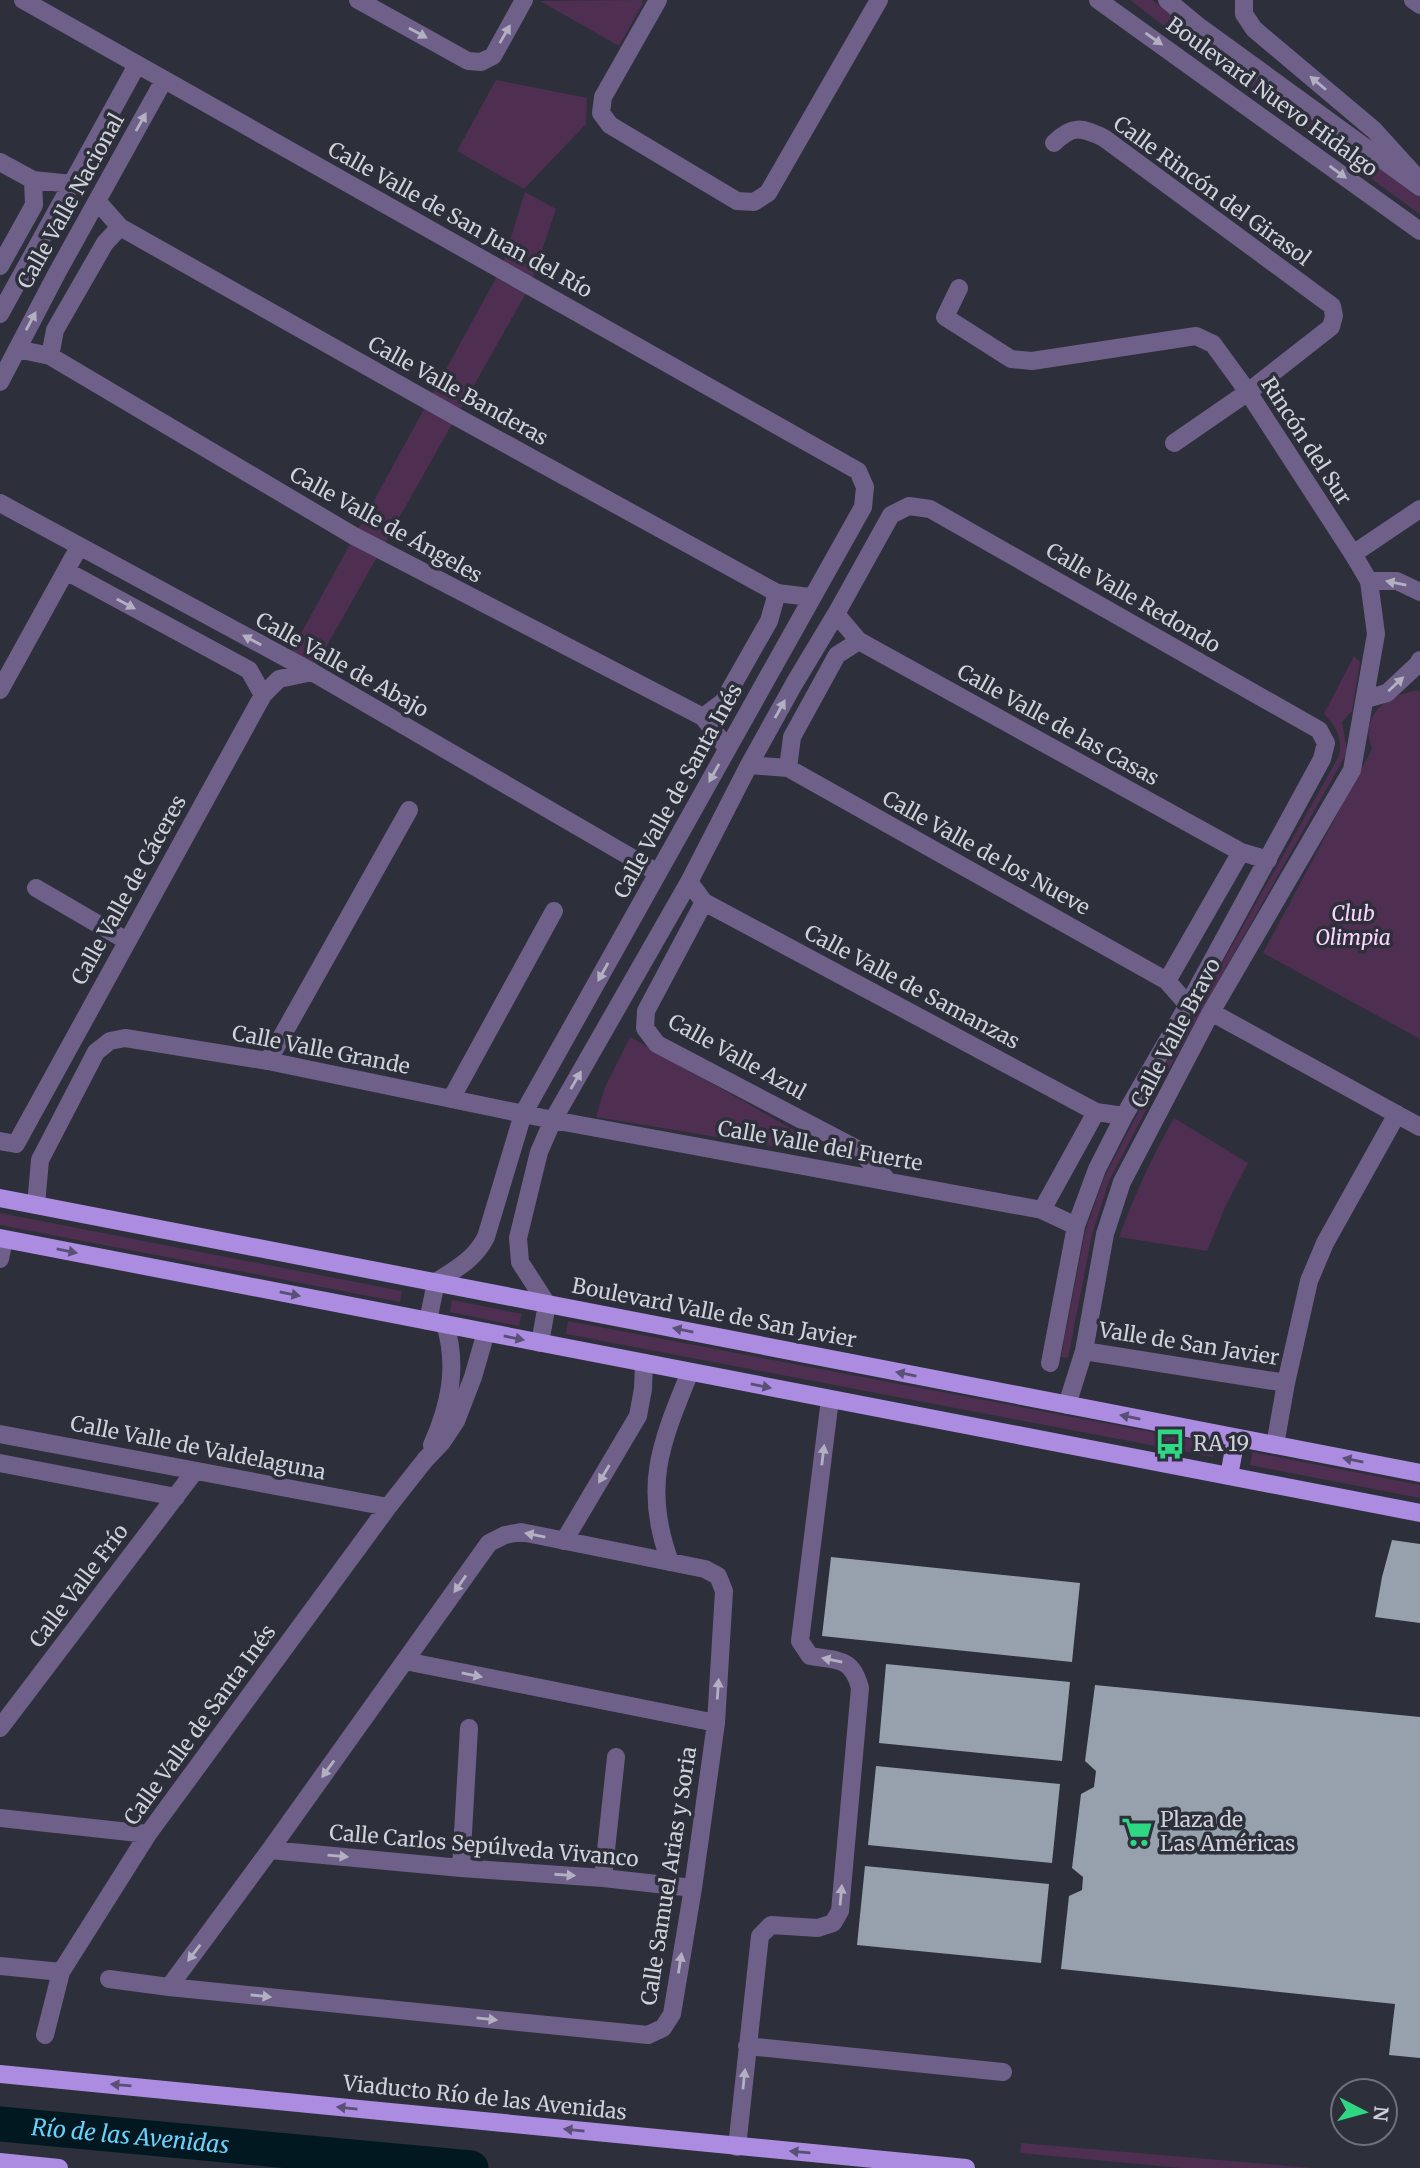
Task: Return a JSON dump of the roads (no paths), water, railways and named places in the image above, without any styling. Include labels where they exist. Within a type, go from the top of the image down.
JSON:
[{"type":"main road","name":"Boulevard Valle de San Javier","points":[[0,1198],[1420,1474]]},
{"type":"main road","points":[[2,1239],[1420,1513]]},
{"type":"main road","points":[[1229,1476],[1236,1438]]},
{"type":"main road","name":"Viaducto Río de las Avenidas","points":[[0,2074],[966,2168]]},
{"type":"main road","points":[[0,2162],[59,2168]]},
{"type":"street","name":"Calle Valle de San Juan del Río","points":[[23,0],[859,471],[865,487]]},
{"type":"street","points":[[358,0],[468,61],[481,62],[493,55],[524,0]]},
{"type":"street","points":[[658,0],[603,97],[601,113],[610,125],[737,201],[754,202],[768,193],[879,0]]},
{"type":"street","name":"Boulevard Nuevo Hidalgo","points":[[1098,0],[1420,231]]},
{"type":"street","name":"Boulevard Nuevo Hidalgo","points":[[1167,0],[1420,187]]},
{"type":"street","points":[[1244,0],[1244,14],[1254,29],[1374,130],[1420,180]]},
{"type":"street","points":[[1413,0],[1420,5]]},
{"type":"street","name":"Calle Valle Nacional","points":[[0,314],[137,65]]},
{"type":"street","name":"Calle Valle Nacional","points":[[0,382],[164,79]]},
{"type":"street","name":"Calle Rincón del Girasol","points":[[1054,144],[1066,131],[1085,129],[1104,138],[1332,306],[1334,316],[1331,327],[1248,392]]},
{"type":"street","points":[[0,162],[33,180],[72,184]]},
{"type":"street","points":[[0,266],[34,205],[33,180]]},
{"type":"street","name":"Calle Valle Banderas","points":[[97,201],[120,227],[455,416],[777,593],[810,597]]},
{"type":"street","points":[[50,356],[55,330],[105,243],[120,227]]},
{"type":"street","points":[[31,259],[57,274]]},
{"type":"street","name":"Rincón del Sur","points":[[960,288],[945,317],[1011,359],[1032,361],[1196,336],[1213,344],[1248,392],[1369,581],[1376,634]]},
{"type":"street","name":"Calle Valle de Ángeles","points":[[17,349],[50,356],[363,542],[702,717],[727,748]]},
{"type":"street","points":[[1174,443],[1248,392]]},
{"type":"street","name":"Calle Valle de Santa Inés","points":[[425,1460],[443,1416],[452,1376],[452,1350],[436,1323],[436,1282],[470,1260],[480,1249],[523,1114],[772,671],[810,597],[863,507],[865,487]]},
{"type":"street","name":"Calle Valle de Abajo","points":[[0,503],[312,672],[658,873]]},
{"type":"street","name":"Calle Valle Redondo","points":[[836,614],[891,515],[909,506],[930,509],[1319,730],[1326,743]]},
{"type":"street","points":[[1353,554],[1420,509]]},
{"type":"street","points":[[0,690],[79,547]]},
{"type":"street","points":[[66,571],[249,670],[263,695]]},
{"type":"street","points":[[1369,581],[1397,581],[1420,592]]},
{"type":"street","points":[[702,717],[723,702],[769,621],[777,593]]},
{"type":"street","points":[[540,1343],[547,1304],[520,1262],[519,1238],[539,1152],[553,1120],[689,882],[749,765],[836,614]]},
{"type":"street","name":"Calle Valle de las Casas","points":[[836,614],[859,641],[1241,852],[1268,859]]},
{"type":"street","name":"Calle Valle Bravo","points":[[1067,1405],[1084,1351],[1105,1234],[1122,1182],[1211,1012],[1352,770],[1376,634]]},
{"type":"street","points":[[788,768],[792,737],[837,655],[859,641]]},
{"type":"street","points":[[1366,699],[1387,693],[1420,660]]},
{"type":"street","points":[[772,671],[794,684]]},
{"type":"street","name":"Calle Valle de Cáceres","points":[[0,1142],[16,1144],[263,695],[279,679],[312,672]]},
{"type":"street","name":"Calle Valle Bravo","points":[[1050,1363],[1076,1226],[1097,1169],[1322,759],[1326,743]]},
{"type":"street","name":"Calle Valle de los Nueve","points":[[749,765],[788,768],[1167,981],[1188,1005]]},
{"type":"street","points":[[268,1061],[409,810]]},
{"type":"street","points":[[1167,981],[1241,852]]},
{"type":"street","name":"Calle Valle de Samanzas","points":[[689,882],[704,902],[1096,1112],[1124,1116]]},
{"type":"street","points":[[36,888],[127,941]]},
{"type":"street","name":"Calle Valle Azul","points":[[704,902],[646,1011],[645,1028],[657,1044],[859,1150],[888,1181]]},
{"type":"street","points":[[451,1099],[554,911]]},
{"type":"street","points":[[1211,1012],[1420,1127]]},
{"type":"street","name":"Calle Valle Grande","points":[[36,1205],[40,1160],[96,1052],[110,1041],[125,1038],[268,1061],[523,1114]]},
{"type":"street","points":[[1042,1210],[1096,1112]]},
{"type":"street","name":"Calle Valle del Fuerte","points":[[523,1114],[1042,1210],[1076,1226]]},
{"type":"street","points":[[1275,1445],[1309,1281],[1325,1243],[1397,1115]]},
{"type":"street","points":[[0,1259],[2,1239]]},
{"type":"street","name":"Calle Valle de Santa Inés","points":[[45,2035],[61,1972],[148,1834],[388,1507],[442,1442],[456,1420],[473,1377],[486,1332]]},
{"type":"street","name":"Valle de San Javier","points":[[1084,1351],[1286,1383]]},
{"type":"street","points":[[564,1541],[638,1416],[644,1363]]},
{"type":"street","points":[[670,1562],[660,1535],[656,1479],[670,1421],[690,1372]]},
{"type":"street","points":[[737,2147],[760,1936],[771,1925],[818,1928],[833,1923],[840,1910],[860,1688],[856,1672],[842,1661],[810,1656],[800,1641],[830,1399]]},
{"type":"street","name":"Calle Valle de Valdelaguna","points":[[0,1434],[388,1507]]},
{"type":"street","points":[[0,1463],[176,1497]]},
{"type":"street","name":"Calle Valle Frío","points":[[0,1728],[195,1471]]},
{"type":"street","name":"Calle Samuel Arias y Soria","points":[[109,1979],[169,1987],[648,2035],[663,2028],[672,2014],[716,1723],[724,1591],[718,1576],[705,1569],[521,1532],[505,1535],[489,1543],[169,1987]]},
{"type":"street","points":[[405,1661],[716,1723]]},
{"type":"street","points":[[461,1868],[469,1728]]},
{"type":"street","points":[[603,1878],[616,1757]]},
{"type":"street","points":[[0,1818],[148,1834]]},
{"type":"street","name":"Calle Carlos Sepúlveda Vivanco","points":[[270,1850],[692,1888]]},
{"type":"street","points":[[0,1966],[61,1972]]},
{"type":"street","points":[[747,2046],[1003,2072]]},
{"type":"waterway","name":"Río de las Avenidas","points":[[0,2124],[471,2168]]},
{"type":"place","name":"RA 19","points":[[1170,1444]]},
{"type":"place","name":"Plaza de Las Américas","points":[[1137,1832]]},
{"type":"park label","name":"Club Olimpia","points":[[1353,926]]}]
